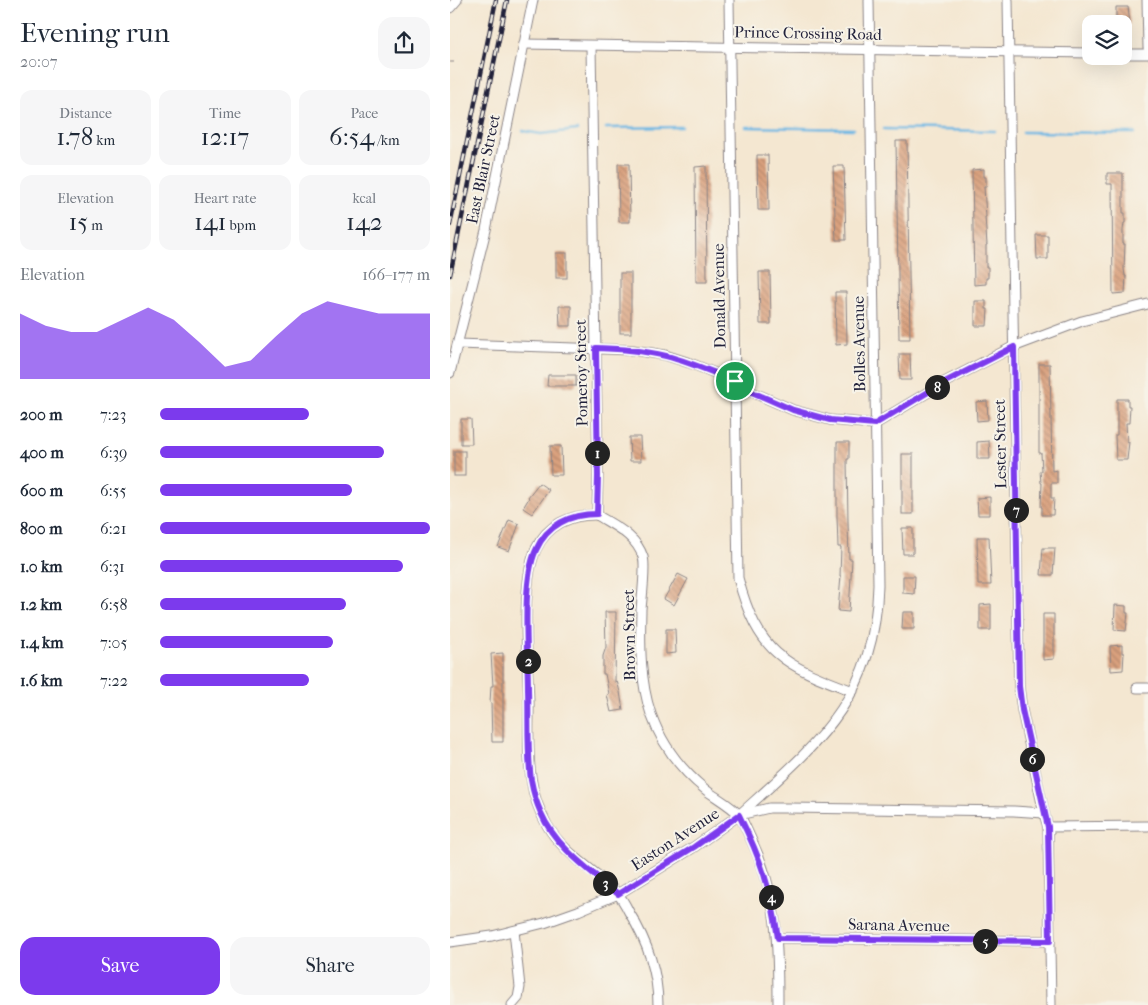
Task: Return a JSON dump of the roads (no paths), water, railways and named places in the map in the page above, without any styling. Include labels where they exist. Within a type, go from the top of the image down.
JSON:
[{"type":"street","points":[[450,8],[457,0]]},
{"type":"street","name":"East Blair Street","points":[[450,373],[486,230],[533,0]]},
{"type":"street","name":"Donald Avenue","points":[[729,0],[738,578],[745,602],[758,630],[774,651],[791,664],[815,677],[855,688]]},
{"type":"street","name":"Bolles Avenue","points":[[739,815],[818,740],[855,688],[870,649],[877,605],[869,0]]},
{"type":"street","name":"Lester Street","points":[[1008,0],[1019,686],[1022,710],[1048,827],[1051,1005]]},
{"type":"street","points":[[1147,0],[1148,48]]},
{"type":"street","name":"Prince Crossing Road","points":[[524,44],[1082,54]]},
{"type":"street","name":"Pomeroy Street","points":[[591,46],[597,514]]},
{"type":"street","points":[[1132,54],[1148,54]]},
{"type":"street","points":[[458,344],[633,350],[665,356],[690,362],[793,410],[830,420],[875,424],[945,382],[1014,347],[1082,321],[1148,304]]},
{"type":"street","points":[[597,514],[584,514],[568,518],[547,531],[536,548],[532,560],[527,604],[530,765],[535,797],[541,813],[553,834],[566,851],[618,894],[639,928],[655,975],[658,1005]]},
{"type":"street","name":"Brown Street","points":[[597,514],[619,527],[629,536],[644,557],[641,608],[642,665],[646,695],[655,725],[667,747],[687,774],[739,815],[767,879],[778,938],[778,1005]]},
{"type":"street","points":[[1137,688],[1148,688]]},
{"type":"street","name":"Easton Avenue","points":[[450,942],[514,931],[578,911],[618,894],[694,847],[739,815],[769,808],[1044,813]]},
{"type":"street","points":[[1048,827],[1148,826]]},
{"type":"street","points":[[512,1005],[518,998],[520,987],[514,931]]},
{"type":"street","name":"Sarana Avenue","points":[[778,938],[1050,941]]},
{"type":"waterway","points":[[606,128],[682,127]]},
{"type":"waterway","points":[[746,127],[854,129]]},
{"type":"waterway","points":[[884,129],[995,131]]},
{"type":"waterway","points":[[523,131],[541,134],[577,130]]},
{"type":"waterway","points":[[1023,132],[1135,133]]},
{"type":"railway","points":[[450,225],[496,0]]},
{"type":"railway","points":[[450,275],[507,0]]}]
